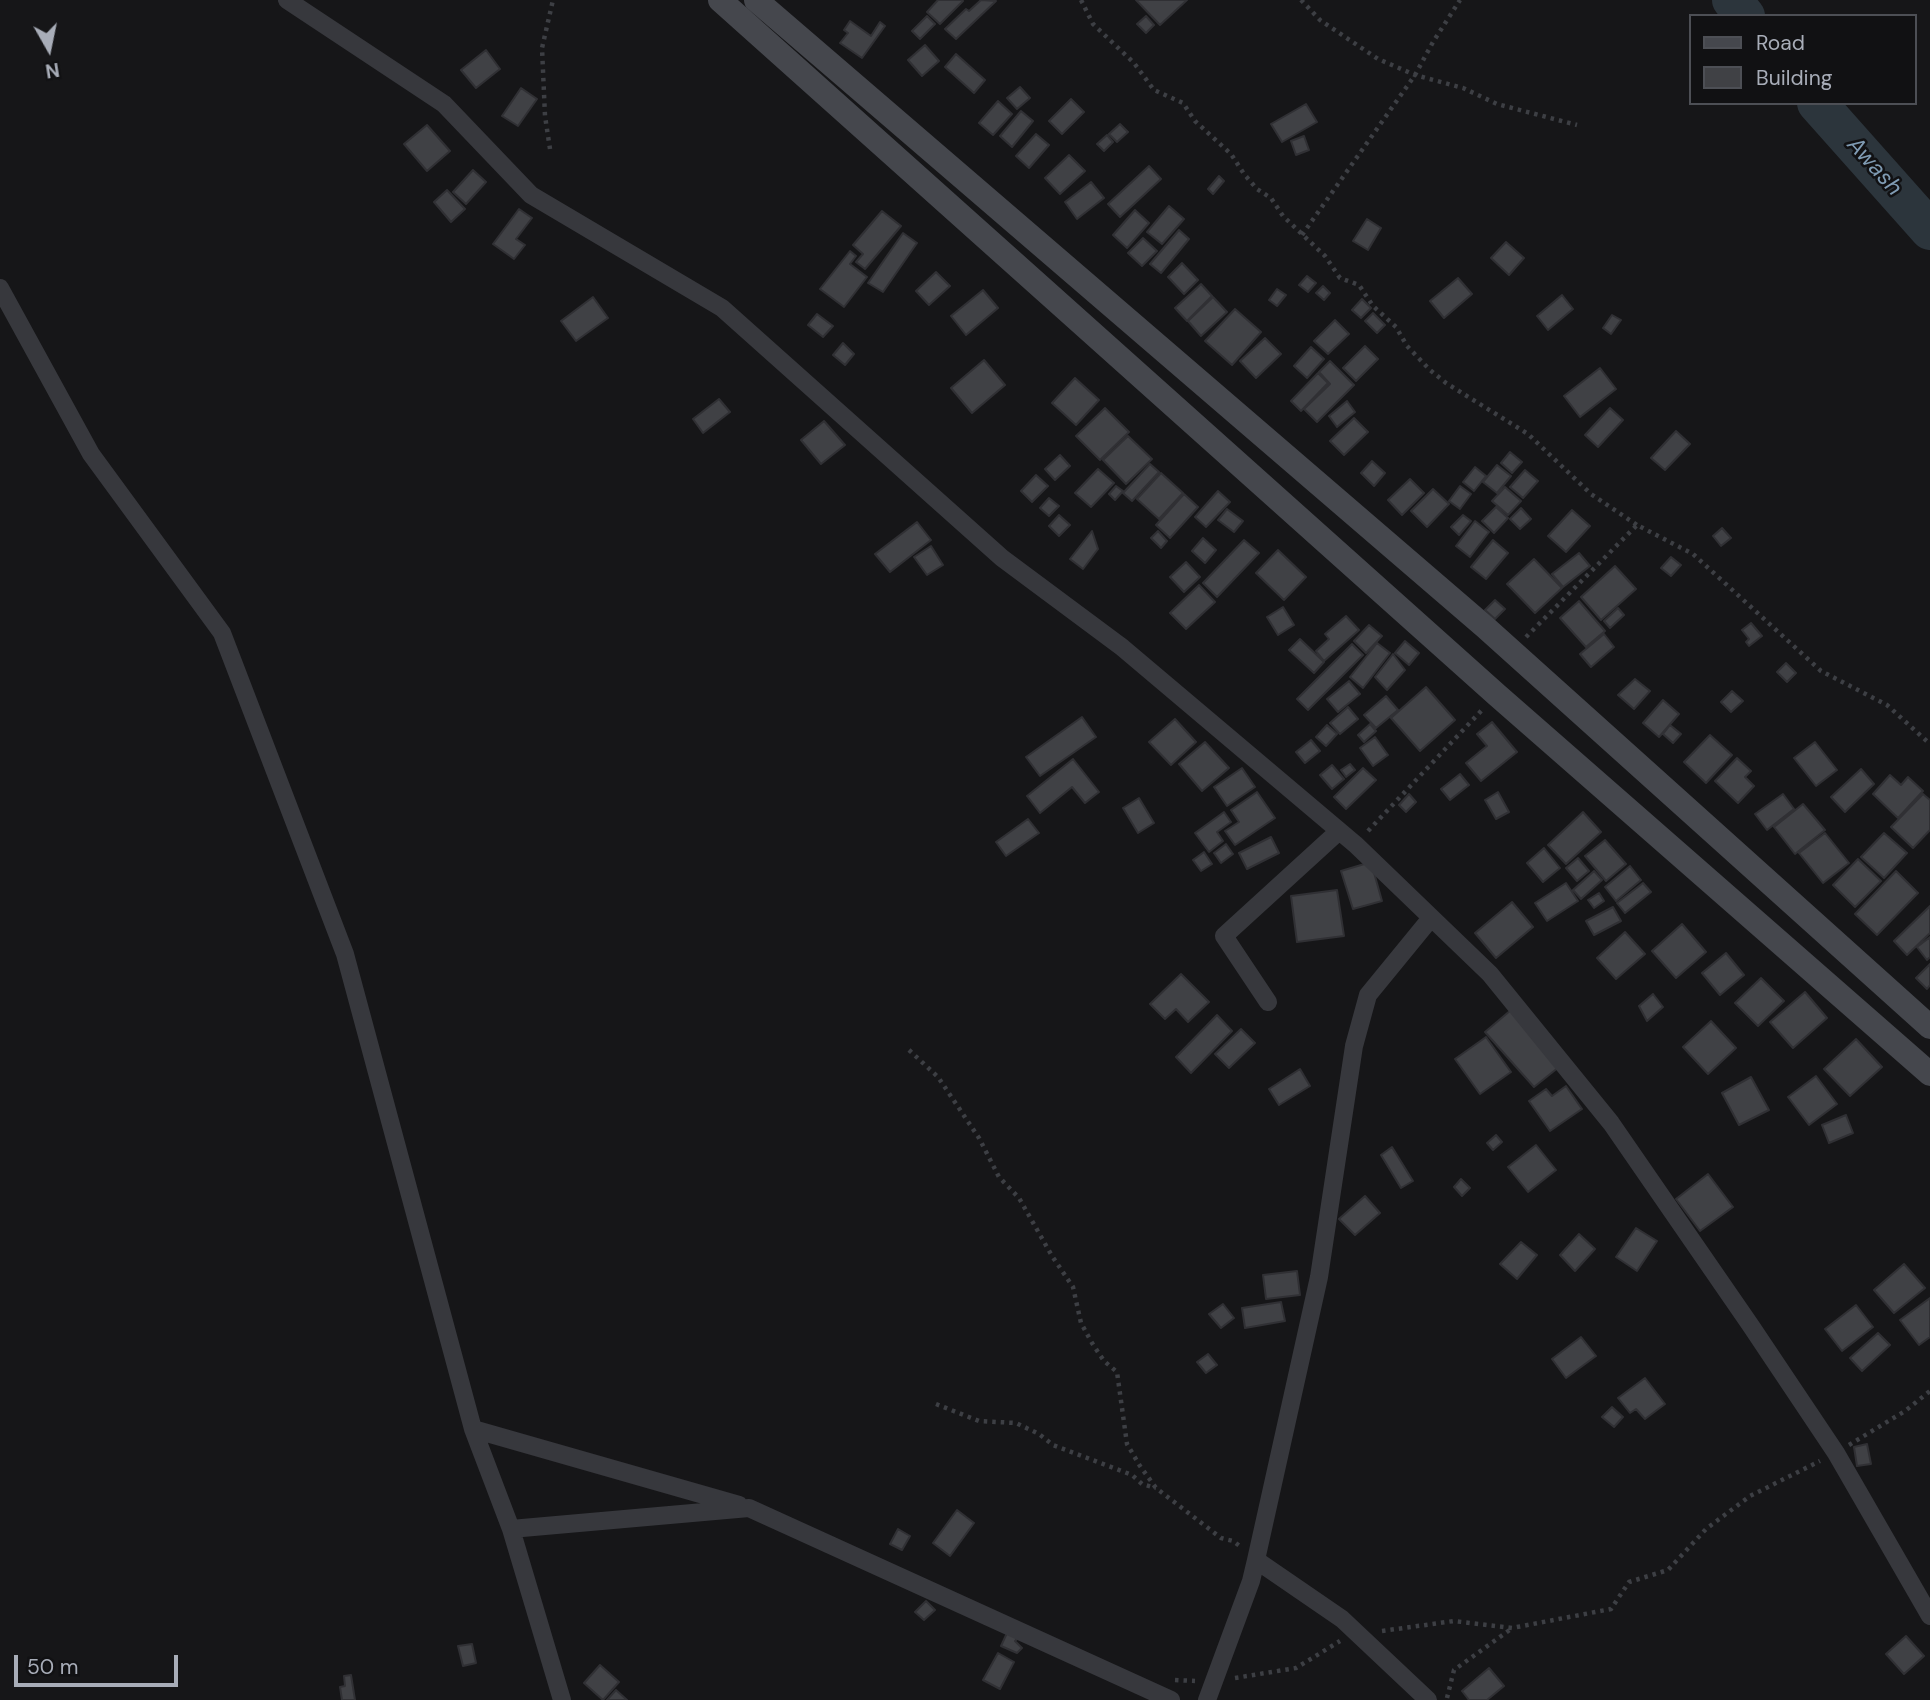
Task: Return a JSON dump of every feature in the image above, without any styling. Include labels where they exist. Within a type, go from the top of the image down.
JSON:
[{"type":"main road","points":[[720,0],[1497,695],[1930,1074]]},
{"type":"main road","points":[[756,0],[1512,652],[1930,1027]]},
{"type":"street","points":[[287,0],[444,104],[531,195],[722,308],[1003,558],[1123,648],[1339,831],[1490,974],[1611,1124],[1836,1453],[1930,1616]]},
{"type":"street","points":[[0,288],[91,454],[222,634],[345,954],[473,1429],[511,1529],[562,1700]]},
{"type":"street","points":[[1268,1002],[1224,936],[1339,831]]},
{"type":"street","points":[[1207,1700],[1251,1581],[1256,1560],[1319,1277],[1354,1046],[1367,995],[1431,918]]},
{"type":"street","points":[[473,1429],[750,1508],[1171,1700]]},
{"type":"street","points":[[511,1529],[750,1508]]},
{"type":"street","points":[[1256,1560],[1342,1619],[1428,1700]]},
{"type":"path","points":[[550,149],[545,116],[542,48],[553,0]]},
{"type":"path","points":[[1081,0],[1093,24],[1134,63],[1154,90],[1183,103],[1195,121],[1231,154],[1257,189],[1271,198],[1283,216],[1325,256],[1340,278],[1359,285],[1373,306],[1396,327],[1407,346],[1430,370],[1446,383],[1528,434],[1591,494],[1637,524],[1693,554],[1821,671],[1888,705],[1930,744]]},
{"type":"path","points":[[1301,0],[1320,20],[1378,59],[1415,75],[1463,88],[1497,104],[1577,125]]},
{"type":"path","points":[[1302,234],[1415,75],[1460,0]]},
{"type":"path","points":[[1512,652],[1637,524]]},
{"type":"path","points":[[1355,845],[1497,695]]},
{"type":"path","points":[[909,1050],[938,1077],[956,1103],[979,1138],[999,1177],[1019,1198],[1073,1287],[1081,1323],[1104,1361],[1117,1372],[1127,1444],[1156,1488],[1221,1538],[1233,1541],[1256,1560]]},
{"type":"path","points":[[1172,1680],[1213,1682],[1296,1668],[1349,1636],[1454,1621],[1512,1628],[1611,1609],[1629,1582],[1668,1570],[1706,1529],[1750,1496],[1836,1453],[1905,1411],[1930,1391]]},
{"type":"path","points":[[936,1404],[979,1421],[1016,1423],[1039,1434],[1053,1445],[1132,1475],[1142,1484],[1156,1488]]},
{"type":"path","points":[[1446,1700],[1454,1670],[1512,1628]]},
{"type":"building","points":[[938,0],[963,1],[940,24],[927,12]]},
{"type":"building","points":[[981,0],[996,1],[956,39],[945,29],[966,9],[969,11]]},
{"type":"building","points":[[1136,0],[1187,0],[1160,25]]},
{"type":"building","points":[[927,16],[935,24],[920,39],[912,31]]},
{"type":"building","points":[[1146,16],[1154,25],[1146,33],[1137,24]]},
{"type":"building","points":[[850,21],[871,36],[880,22],[885,26],[862,58],[840,43],[848,33],[844,30]]},
{"type":"building","points":[[925,45],[939,61],[922,76],[908,60]]},
{"type":"building","points":[[486,50],[500,69],[476,88],[461,70]]},
{"type":"building","points":[[956,54],[985,80],[974,93],[945,67]]},
{"type":"building","points":[[1020,87],[1030,98],[1017,109],[1007,98]]},
{"type":"building","points":[[521,88],[537,99],[518,126],[502,116]]},
{"type":"building","points":[[1071,99],[1084,112],[1062,134],[1049,121]]},
{"type":"building","points":[[998,101],[1012,114],[993,135],[979,123]]},
{"type":"building","points":[[1306,104],[1317,122],[1282,142],[1271,124]]},
{"type":"building","points":[[1021,111],[1033,121],[1012,147],[1000,136]]},
{"type":"building","points":[[1120,124],[1128,132],[1117,142],[1109,134]]},
{"type":"building","points":[[427,125],[450,151],[427,171],[404,144]]},
{"type":"building","points":[[1036,134],[1049,145],[1029,168],[1016,156]]},
{"type":"building","points":[[1107,135],[1113,142],[1104,151],[1097,144]]},
{"type":"building","points":[[1304,136],[1309,150],[1296,155],[1291,141]]},
{"type":"building","points":[[1069,155],[1085,171],[1060,194],[1045,178]]},
{"type":"building","points":[[1149,166],[1161,179],[1120,217],[1108,204]]},
{"type":"building","points":[[473,170],[486,182],[466,204],[453,192]]},
{"type":"building","points":[[1219,176],[1224,181],[1213,194],[1208,189]]},
{"type":"building","points":[[1091,182],[1104,198],[1077,219],[1065,202]]},
{"type":"building","points":[[447,190],[465,209],[451,222],[434,202]]},
{"type":"building","points":[[1169,206],[1184,219],[1162,244],[1147,232]]},
{"type":"building","points":[[519,209],[532,218],[516,239],[525,245],[514,259],[493,244]]},
{"type":"building","points":[[1135,210],[1149,223],[1127,248],[1113,235]]},
{"type":"building","points":[[882,211],[901,226],[865,269],[856,262],[863,254],[853,245]]},
{"type":"building","points":[[1367,219],[1381,228],[1368,250],[1353,241]]},
{"type":"building","points":[[1179,230],[1189,239],[1161,273],[1150,264]]},
{"type":"building","points":[[903,233],[917,243],[883,292],[868,283]]},
{"type":"building","points":[[1143,238],[1157,251],[1142,266],[1128,253]]},
{"type":"building","points":[[1506,242],[1524,258],[1509,275],[1491,258]]},
{"type":"building","points":[[850,251],[856,256],[850,264],[867,277],[844,307],[820,289]]},
{"type":"building","points":[[1182,263],[1198,280],[1184,294],[1168,277]]},
{"type":"building","points":[[936,272],[950,286],[929,305],[916,291]]},
{"type":"building","points":[[1307,276],[1316,283],[1308,292],[1299,285]]},
{"type":"building","points":[[1458,278],[1472,294],[1444,318],[1430,301]]},
{"type":"building","points":[[1201,284],[1212,296],[1187,321],[1175,308]]},
{"type":"building","points":[[1323,286],[1330,293],[1324,300],[1316,293]]},
{"type":"building","points":[[1277,289],[1286,295],[1277,306],[1269,300]]},
{"type":"building","points":[[983,290],[998,308],[966,335],[951,316]]},
{"type":"building","points":[[1562,295],[1573,309],[1548,330],[1537,316]]},
{"type":"building","points":[[593,297],[608,318],[576,341],[561,321]]},
{"type":"building","points":[[1213,297],[1227,312],[1201,336],[1188,321]]},
{"type":"building","points":[[1362,299],[1371,308],[1361,318],[1352,310]]},
{"type":"building","points":[[1235,309],[1261,332],[1232,365],[1205,341]]},
{"type":"building","points":[[1373,313],[1385,325],[1377,333],[1365,321]]},
{"type":"building","points":[[817,314],[833,326],[823,337],[808,325]]},
{"type":"building","points":[[1612,315],[1621,320],[1611,334],[1603,328]]},
{"type":"building","points":[[1335,320],[1349,334],[1328,354],[1314,341]]},
{"type":"building","points":[[1265,338],[1281,354],[1256,378],[1240,361]]},
{"type":"building","points":[[843,343],[854,354],[845,365],[833,355]]},
{"type":"building","points":[[1365,346],[1378,359],[1356,381],[1343,368]]},
{"type":"building","points":[[1311,347],[1324,359],[1307,378],[1294,366]]},
{"type":"building","points":[[984,360],[1005,385],[972,413],[951,388]]},
{"type":"building","points":[[1330,361],[1354,385],[1317,422],[1304,409],[1330,384],[1319,372]]},
{"type":"building","points":[[1600,368],[1616,389],[1580,417],[1564,396]]},
{"type":"building","points":[[1318,373],[1328,383],[1301,411],[1291,401]]},
{"type":"building","points":[[1075,378],[1099,400],[1076,425],[1052,403]]},
{"type":"building","points":[[719,399],[730,412],[703,433],[693,419]]},
{"type":"building","points":[[1347,401],[1355,412],[1337,427],[1329,416]]},
{"type":"building","points":[[1105,408],[1129,432],[1100,460],[1076,436]]},
{"type":"building","points":[[1610,408],[1623,420],[1598,447],[1585,435]]},
{"type":"building","points":[[1354,418],[1368,432],[1344,455],[1330,441]]},
{"type":"building","points":[[824,421],[845,445],[821,464],[801,440]]},
{"type":"building","points":[[1676,431],[1690,444],[1665,470],[1651,458]]},
{"type":"building","points":[[1128,436],[1152,459],[1126,484],[1103,460]]},
{"type":"building","points":[[1510,452],[1522,462],[1512,473],[1501,463]]},
{"type":"building","points":[[1060,455],[1070,466],[1055,480],[1045,469]]},
{"type":"building","points":[[1372,461],[1385,473],[1374,486],[1361,473]]},
{"type":"building","points":[[1150,464],[1159,472],[1132,501],[1123,493]]},
{"type":"building","points":[[1497,465],[1511,476],[1497,493],[1483,482]]},
{"type":"building","points":[[1475,467],[1486,476],[1474,491],[1463,482]]},
{"type":"building","points":[[1098,469],[1114,483],[1091,507],[1075,493]]},
{"type":"building","points":[[1525,470],[1538,481],[1523,498],[1510,487]]},
{"type":"building","points":[[1161,473],[1183,493],[1159,519],[1137,499]]},
{"type":"building","points":[[1036,475],[1048,486],[1032,502],[1021,491]]},
{"type":"building","points":[[1410,479],[1424,493],[1402,515],[1388,500]]},
{"type":"building","points":[[1116,486],[1123,491],[1115,500],[1109,494]]},
{"type":"building","points":[[1460,486],[1471,494],[1460,509],[1449,501]]},
{"type":"building","points":[[1505,487],[1521,501],[1508,515],[1492,501]]},
{"type":"building","points":[[1433,489],[1449,504],[1427,527],[1411,511]]},
{"type":"building","points":[[1218,491],[1230,502],[1206,527],[1195,517]]},
{"type":"building","points":[[1184,494],[1198,507],[1170,538],[1156,525]]},
{"type":"building","points":[[1049,498],[1059,506],[1049,516],[1040,508]]},
{"type":"building","points":[[1496,507],[1508,518],[1494,533],[1482,521]]},
{"type":"building","points":[[1521,508],[1531,519],[1520,529],[1510,519]]},
{"type":"building","points":[[1227,509],[1243,521],[1234,532],[1218,520]]},
{"type":"building","points":[[1572,510],[1590,526],[1566,552],[1548,536]]},
{"type":"building","points":[[1059,515],[1070,525],[1059,536],[1049,526]]},
{"type":"building","points":[[1463,515],[1471,521],[1459,535],[1451,527]]},
{"type":"building","points":[[1475,521],[1489,532],[1470,557],[1456,546]]},
{"type":"building","points":[[917,522],[931,540],[890,572],[875,554]]},
{"type":"building","points":[[1722,528],[1731,538],[1721,546],[1713,536]]},
{"type":"building","points":[[1092,531],[1098,549],[1083,569],[1070,559]]},
{"type":"building","points":[[1158,531],[1167,541],[1161,548],[1151,538]]},
{"type":"building","points":[[1203,538],[1216,550],[1205,563],[1192,551]]},
{"type":"building","points":[[1244,540],[1259,553],[1217,597],[1203,583]]},
{"type":"building","points":[[1493,540],[1508,553],[1486,579],[1471,567]]},
{"type":"building","points":[[931,546],[943,565],[927,575],[914,557]]},
{"type":"building","points":[[1278,550],[1306,577],[1284,600],[1256,573]]},
{"type":"building","points":[[1579,553],[1590,566],[1563,587],[1552,574]]},
{"type":"building","points":[[1671,557],[1681,565],[1671,576],[1661,568]]},
{"type":"building","points":[[1534,559],[1562,588],[1535,613],[1507,584]]},
{"type":"building","points":[[1186,562],[1200,577],[1184,592],[1170,577]]},
{"type":"building","points":[[1615,566],[1636,589],[1601,620],[1581,597]]},
{"type":"building","points":[[1199,585],[1215,602],[1186,629],[1170,613]]},
{"type":"building","points":[[1495,600],[1505,609],[1495,619],[1485,610]]},
{"type":"building","points":[[1579,601],[1605,631],[1586,647],[1560,618]]},
{"type":"building","points":[[1283,607],[1294,625],[1278,635],[1267,617]]},
{"type":"building","points":[[1618,608],[1624,615],[1610,628],[1604,621]]},
{"type":"building","points":[[1346,616],[1359,630],[1324,661],[1316,651],[1329,639],[1325,634]]},
{"type":"building","points":[[1751,623],[1762,636],[1749,646],[1746,642],[1749,639],[1742,630]]},
{"type":"building","points":[[1369,625],[1382,636],[1366,653],[1354,641]]},
{"type":"building","points":[[1604,634],[1614,647],[1591,667],[1580,654]]},
{"type":"building","points":[[1300,639],[1324,662],[1314,673],[1289,650]]},
{"type":"building","points":[[1405,641],[1419,653],[1409,665],[1395,653]]},
{"type":"building","points":[[1377,643],[1390,653],[1363,688],[1350,677]]},
{"type":"building","points":[[1352,644],[1363,655],[1308,710],[1297,699]]},
{"type":"building","points":[[1393,654],[1405,670],[1387,690],[1375,677]]},
{"type":"building","points":[[1786,663],[1796,673],[1787,682],[1777,672]]},
{"type":"building","points":[[1635,679],[1650,691],[1634,709],[1618,695]]},
{"type":"building","points":[[1349,681],[1360,694],[1338,712],[1327,699]]},
{"type":"building","points":[[1426,687],[1455,720],[1420,751],[1391,718]]},
{"type":"building","points":[[1732,691],[1743,701],[1731,712],[1721,702]]},
{"type":"building","points":[[1386,696],[1398,710],[1376,728],[1364,715]]},
{"type":"building","points":[[1663,700],[1679,714],[1659,737],[1643,723]]},
{"type":"building","points":[[1348,707],[1358,719],[1340,734],[1330,723]]},
{"type":"building","points":[[1082,717],[1096,737],[1040,776],[1026,757]]},
{"type":"building","points":[[1175,719],[1196,742],[1171,765],[1149,742]]},
{"type":"building","points":[[1492,722],[1517,752],[1481,781],[1466,763],[1487,746],[1477,734]]},
{"type":"building","points":[[1370,724],[1376,731],[1364,742],[1358,735]]},
{"type":"building","points":[[1327,725],[1337,734],[1326,746],[1316,737]]},
{"type":"building","points":[[1670,725],[1681,734],[1673,743],[1663,734]]},
{"type":"building","points":[[1710,735],[1732,755],[1706,783],[1684,762]]},
{"type":"building","points":[[1375,737],[1388,755],[1373,766],[1360,748]]},
{"type":"building","points":[[1311,740],[1320,751],[1305,763],[1296,752]]},
{"type":"building","points":[[1205,742],[1229,768],[1202,791],[1179,764]]},
{"type":"building","points":[[1815,742],[1837,770],[1816,786],[1794,758]]},
{"type":"building","points":[[1737,758],[1751,771],[1745,777],[1754,786],[1738,803],[1715,781]]},
{"type":"building","points":[[1073,759],[1099,792],[1085,803],[1072,787],[1040,813],[1027,796]]},
{"type":"building","points":[[1350,764],[1355,770],[1346,777],[1341,770]]},
{"type":"building","points":[[1332,765],[1344,779],[1332,789],[1320,775]]},
{"type":"building","points":[[1242,768],[1255,787],[1227,806],[1214,787]]},
{"type":"building","points":[[1363,768],[1376,780],[1346,809],[1334,797]]},
{"type":"building","points":[[1861,769],[1874,784],[1845,812],[1831,797]]},
{"type":"building","points":[[1460,774],[1469,785],[1450,800],[1441,789]]},
{"type":"building","points":[[1890,775],[1901,785],[1908,777],[1923,791],[1898,818],[1873,794]]},
{"type":"building","points":[[1257,792],[1275,818],[1235,845],[1225,831],[1239,822],[1231,810]]},
{"type":"building","points":[[1498,792],[1509,812],[1496,819],[1485,800]]},
{"type":"building","points":[[1409,794],[1416,802],[1406,812],[1399,805]]},
{"type":"building","points":[[1783,794],[1794,809],[1767,830],[1755,814]]},
{"type":"building","points":[[1923,794],[1930,800],[1930,830],[1913,848],[1891,827]]},
{"type":"building","points":[[1139,798],[1154,823],[1138,833],[1123,808]]},
{"type":"building","points":[[1803,804],[1825,830],[1795,854],[1774,827]]},
{"type":"building","points":[[1224,812],[1231,822],[1217,832],[1223,841],[1209,852],[1195,833]]},
{"type":"building","points":[[1583,812],[1601,832],[1566,864],[1548,845]]},
{"type":"building","points":[[1028,819],[1039,833],[1006,856],[996,842]]},
{"type":"building","points":[[1825,833],[1849,863],[1823,883],[1799,853]]},
{"type":"building","points":[[1884,833],[1907,853],[1884,878],[1861,857]]},
{"type":"building","points":[[1271,837],[1279,853],[1247,869],[1239,853]]},
{"type":"building","points":[[1605,840],[1626,864],[1606,881],[1585,856]]},
{"type":"building","points":[[1226,844],[1233,854],[1221,863],[1214,853]]},
{"type":"building","points":[[1544,848],[1560,868],[1543,882],[1527,863]]},
{"type":"building","points":[[1204,852],[1212,864],[1201,871],[1193,860]]},
{"type":"building","points":[[1578,858],[1589,871],[1577,881],[1566,868]]},
{"type":"building","points":[[1858,859],[1881,881],[1855,907],[1833,885]]},
{"type":"building","points":[[1371,862],[1382,901],[1353,909],[1341,871]]},
{"type":"building","points":[[1630,866],[1641,880],[1616,901],[1605,887]]},
{"type":"building","points":[[1594,871],[1602,880],[1581,899],[1573,890]]},
{"type":"building","points":[[1896,871],[1918,893],[1877,935],[1855,914]]},
{"type":"building","points":[[1566,883],[1578,901],[1547,921],[1535,903]]},
{"type":"building","points":[[1643,883],[1651,892],[1625,913],[1617,903]]},
{"type":"building","points":[[1337,890],[1344,936],[1297,942],[1291,896]]},
{"type":"building","points":[[1599,893],[1604,901],[1594,908],[1588,900]]},
{"type":"building","points":[[1512,902],[1533,927],[1496,958],[1475,933]]},
{"type":"building","points":[[1930,906],[1930,933],[1907,955],[1894,941]]},
{"type":"building","points":[[1613,907],[1621,921],[1594,935],[1586,921]]},
{"type":"building","points":[[1682,924],[1706,952],[1676,978],[1652,951]]},
{"type":"building","points":[[1625,932],[1645,954],[1616,979],[1597,958]]},
{"type":"building","points":[[1930,937],[1930,957],[1927,960],[1917,947]]},
{"type":"building","points":[[1726,953],[1744,975],[1720,995],[1702,973]]},
{"type":"building","points":[[1930,964],[1930,985],[1927,989],[1916,978]]},
{"type":"building","points":[[1181,974],[1209,1002],[1188,1022],[1176,1009],[1165,1019],[1150,1004]]},
{"type":"building","points":[[1761,978],[1784,1001],[1758,1026],[1735,1003]]},
{"type":"building","points":[[1805,992],[1827,1018],[1793,1048],[1770,1022]]},
{"type":"building","points":[[1653,994],[1663,1007],[1647,1021],[1639,1006]]},
{"type":"building","points":[[1511,1010],[1559,1067],[1534,1087],[1485,1032]]},
{"type":"building","points":[[1217,1015],[1232,1031],[1191,1073],[1176,1057]]},
{"type":"building","points":[[1711,1021],[1736,1048],[1708,1074],[1683,1047]]},
{"type":"building","points":[[1241,1029],[1255,1043],[1229,1068],[1215,1054]]},
{"type":"building","points":[[1486,1037],[1511,1072],[1480,1094],[1455,1059]]},
{"type":"building","points":[[1856,1039],[1882,1067],[1850,1096],[1824,1069]]},
{"type":"building","points":[[1300,1069],[1310,1086],[1279,1105],[1269,1089]]},
{"type":"building","points":[[1816,1076],[1837,1104],[1809,1125],[1788,1097]]},
{"type":"building","points":[[1751,1077],[1769,1110],[1739,1125],[1722,1093]]},
{"type":"building","points":[[1566,1086],[1582,1109],[1550,1131],[1529,1101],[1546,1089],[1552,1096]]},
{"type":"building","points":[[1846,1115],[1853,1133],[1829,1143],[1822,1125]]},
{"type":"building","points":[[1496,1135],[1502,1142],[1493,1150],[1487,1143]]},
{"type":"building","points":[[1536,1145],[1556,1170],[1528,1192],[1508,1167]]},
{"type":"building","points":[[1392,1147],[1413,1181],[1401,1188],[1381,1155]]},
{"type":"building","points":[[1708,1174],[1733,1207],[1700,1231],[1676,1199]]},
{"type":"building","points":[[1461,1179],[1470,1188],[1462,1196],[1454,1187]]},
{"type":"building","points":[[1365,1196],[1380,1213],[1355,1235],[1339,1219]]},
{"type":"building","points":[[1636,1228],[1657,1241],[1637,1271],[1616,1257]]},
{"type":"building","points":[[1579,1234],[1595,1249],[1575,1271],[1560,1255]]},
{"type":"building","points":[[1521,1242],[1537,1255],[1517,1279],[1500,1264]]},
{"type":"building","points":[[1904,1264],[1925,1288],[1894,1313],[1874,1290]]},
{"type":"building","points":[[1297,1271],[1300,1295],[1266,1299],[1263,1275]]},
{"type":"building","points":[[1930,1298],[1930,1337],[1919,1345],[1900,1320]]},
{"type":"building","points":[[1281,1302],[1285,1321],[1245,1328],[1242,1308]]},
{"type":"building","points":[[1223,1304],[1234,1318],[1221,1328],[1209,1314]]},
{"type":"building","points":[[1856,1305],[1873,1327],[1842,1351],[1825,1329]]},
{"type":"building","points":[[1878,1333],[1890,1345],[1862,1371],[1850,1358]]},
{"type":"building","points":[[1581,1337],[1596,1356],[1566,1378],[1552,1359]]},
{"type":"building","points":[[1208,1354],[1217,1365],[1206,1373],[1197,1362]]},
{"type":"building","points":[[1645,1378],[1665,1404],[1645,1419],[1636,1409],[1630,1413],[1618,1398]]},
{"type":"building","points":[[1612,1407],[1623,1417],[1614,1427],[1602,1417]]},
{"type":"building","points":[[1867,1444],[1871,1464],[1857,1466],[1854,1447]]},
{"type":"building","points":[[957,1510],[974,1523],[950,1556],[933,1543]]},
{"type":"building","points":[[898,1529],[910,1536],[902,1550],[890,1544]]},
{"type":"building","points":[[926,1601],[935,1610],[924,1620],[915,1612]]},
{"type":"building","points":[[1007,1633],[1018,1638],[1015,1641],[1022,1648],[1017,1653],[1001,1646]]},
{"type":"building","points":[[1906,1636],[1924,1656],[1904,1674],[1886,1654]]},
{"type":"building","points":[[472,1644],[476,1663],[463,1666],[458,1646]]},
{"type":"building","points":[[998,1653],[1014,1662],[1000,1689],[983,1680]]},
{"type":"building","points":[[600,1665],[619,1682],[603,1700],[584,1683]]},
{"type":"building","points":[[1489,1668],[1504,1686],[1487,1700],[1469,1700],[1462,1691]]},
{"type":"building","points":[[351,1675],[355,1700],[342,1700],[340,1687],[345,1686],[344,1676]]},
{"type":"building","points":[[616,1690],[627,1700],[607,1700]]},
{"type":"waterway","name":"Awash","points":[[1732,0],[1743,14]]},
{"type":"waterway","name":"Awash","points":[[1819,105],[1930,230]]}]
